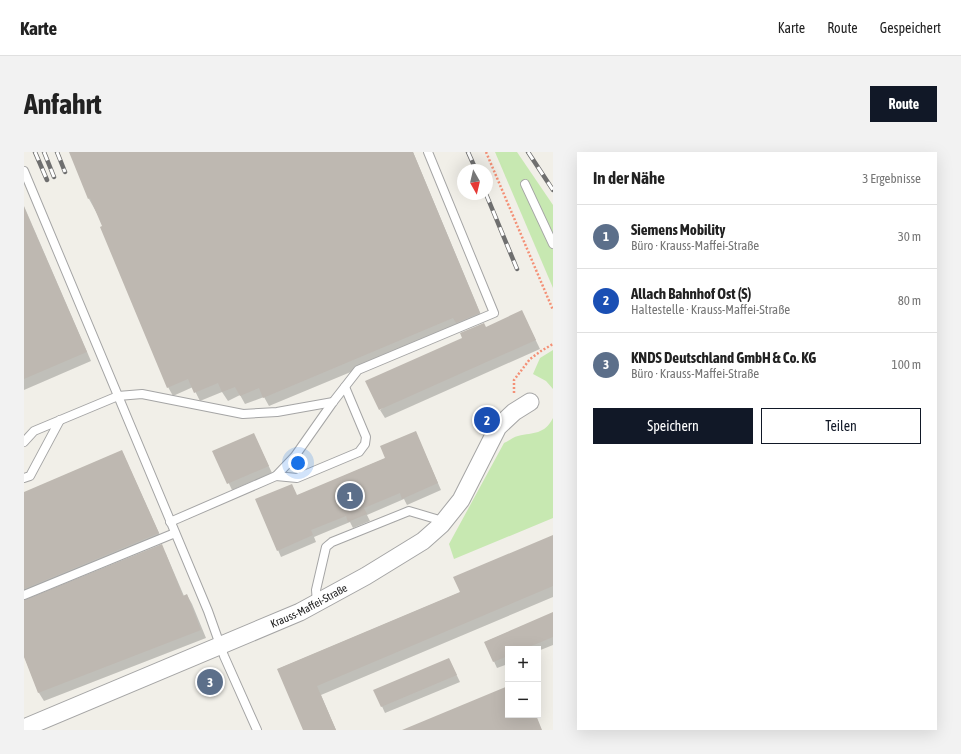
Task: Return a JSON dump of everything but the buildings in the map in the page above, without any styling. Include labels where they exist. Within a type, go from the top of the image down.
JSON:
[{"type":"street","name":"Krauss-Maffei-Straße","points":[[24,728],[300,612],[366,576],[424,541],[443,523],[461,500],[498,427],[514,412],[530,402]]},
{"type":"lane","points":[[170,522],[276,476],[295,456],[333,402],[358,370],[494,313],[428,152]]},
{"type":"lane","points":[[24,172],[208,611],[220,646],[256,730]]},
{"type":"lane","points":[[525,184],[553,244]]},
{"type":"lane","points":[[276,476],[297,478],[359,452],[365,444],[366,437],[345,387]]},
{"type":"lane","points":[[24,442],[34,430],[118,396],[142,394],[243,414],[277,412],[333,402]]},
{"type":"lane","points":[[24,478],[30,476],[60,420]]},
{"type":"lane","points":[[317,603],[316,590],[326,548],[332,542],[408,511],[436,519],[443,523]]},
{"type":"lane","points":[[24,595],[175,533]]},
{"type":"path","points":[[486,152],[553,310]]},
{"type":"path","points":[[514,412],[514,380],[530,359],[540,351],[553,344]]},
{"type":"green space","points":[[495,152],[517,152],[553,205],[553,288]]},
{"type":"green space","points":[[553,350],[553,389],[546,381],[533,374],[540,358]]},
{"type":"green space","points":[[553,418],[553,518],[454,559],[449,544],[504,443],[516,437],[542,430]]},
{"type":"railway","points":[[35,152],[47,180]]},
{"type":"railway","points":[[44,152],[54,177]]},
{"type":"railway","points":[[57,152],[65,172]]},
{"type":"railway","points":[[468,152],[473,164]]},
{"type":"railway","points":[[528,152],[553,190]]},
{"type":"railway","points":[[488,200],[517,269]]},
{"type":"place","name":"Allach Bahnhof Ost (S)","points":[[487,420]]},
{"type":"place","name":"Siemens Mobility","points":[[350,496]]},
{"type":"place","name":"KNDS Deutschland GmbH & Co. KG","points":[[210,682]]}]
